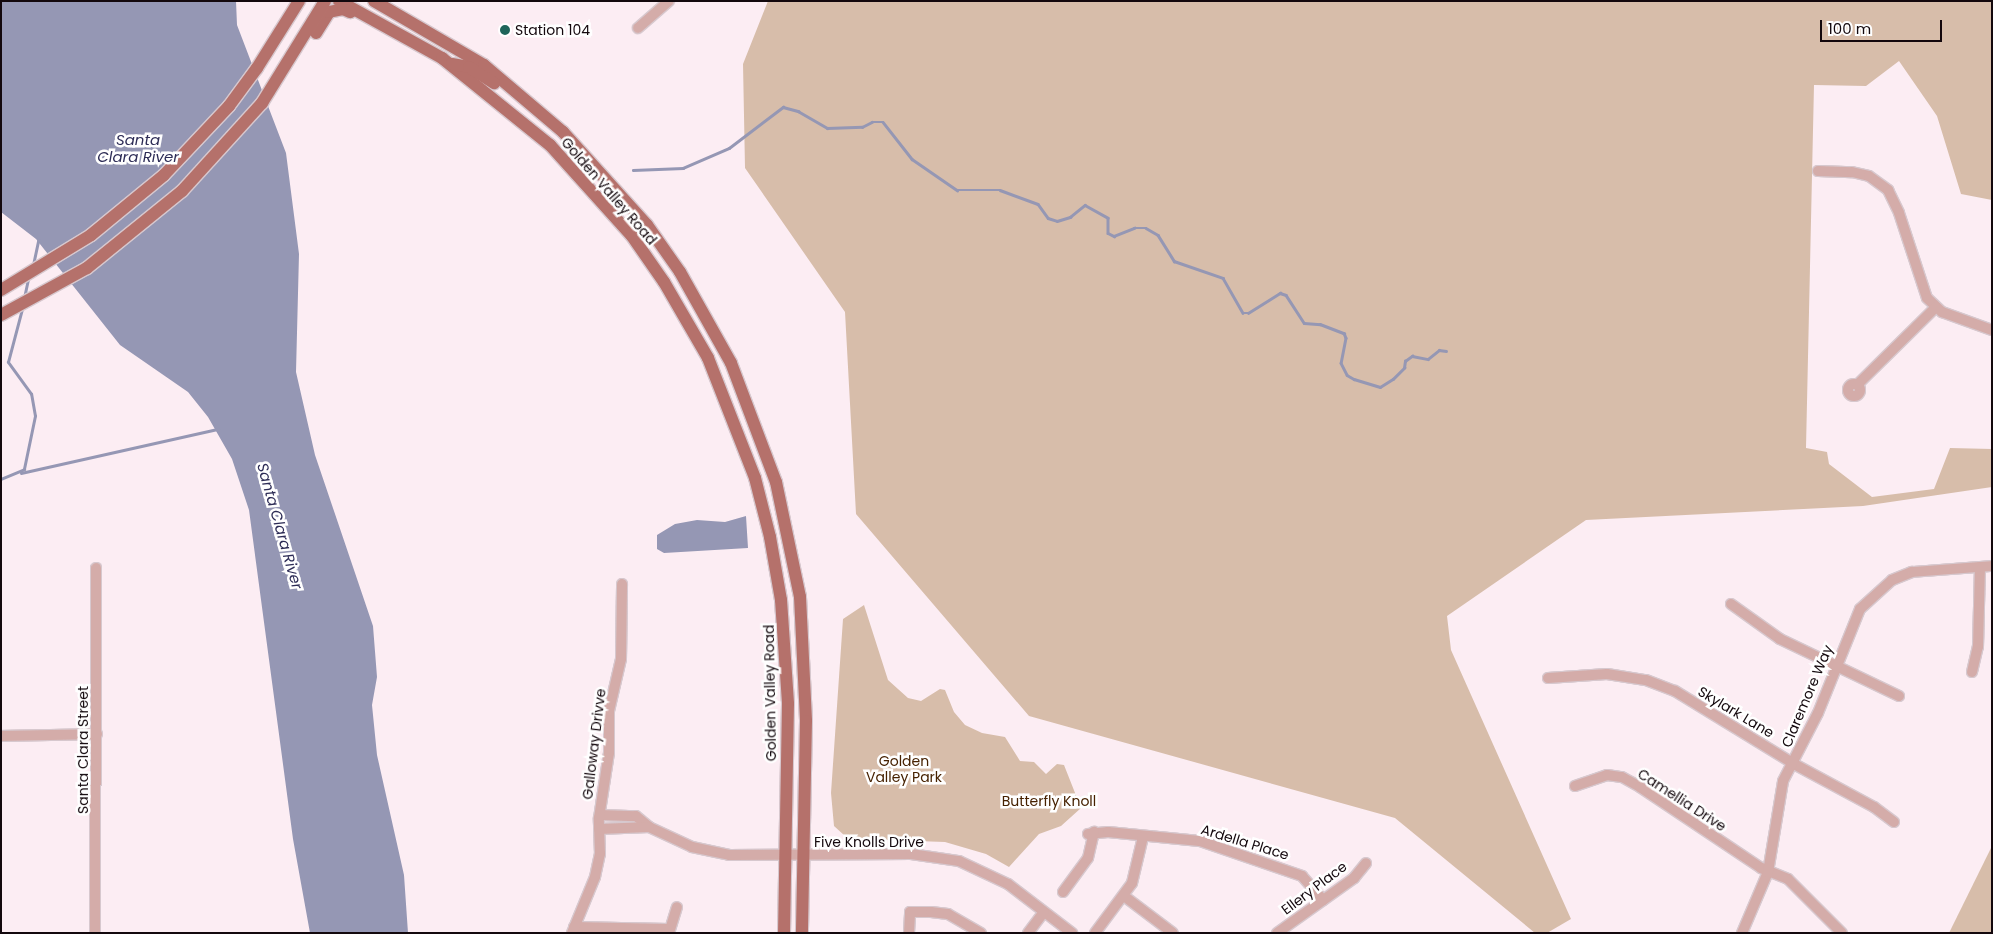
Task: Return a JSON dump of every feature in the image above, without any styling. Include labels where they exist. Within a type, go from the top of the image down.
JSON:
[{"type":"main road","points":[[1,290],[91,236],[164,175],[228,106],[283,28],[298,1]]},
{"type":"main road","points":[[1,314],[87,268],[182,191],[262,103],[295,54],[324,1]]},
{"type":"main road","name":"Golden Valley Road","points":[[339,1],[449,63],[550,145],[632,236],[689,324],[731,409],[763,506],[782,600],[788,704],[784,933]]},
{"type":"main road","name":"Golden Valley Road","points":[[374,1],[445,40],[508,84],[563,132],[647,225],[707,317],[754,420],[785,518],[800,598],[806,721],[802,933]]},
{"type":"main road","points":[[295,54],[308,46],[329,12],[335,9],[343,9],[407,38]]},
{"type":"main road","points":[[449,63],[469,67],[501,88],[508,84]]},
{"type":"street","points":[[638,28],[669,1]]},
{"type":"street","points":[[1818,171],[1852,172],[1869,176],[1888,190],[1899,213],[1922,285],[1936,306],[1942,312],[1992,330]]},
{"type":"street","points":[[1857,386],[1936,306]]},
{"type":"street","points":[[1972,672],[1978,647],[1980,566]]},
{"type":"street","name":"Claremore Way","points":[[1742,933],[1768,872],[1778,798],[1860,609],[1892,580],[1912,572],[1992,566]]},
{"type":"street","name":"Santa Clara Street","points":[[95,933],[96,568]]},
{"type":"street","name":"Galloway Drivve","points":[[573,930],[595,877],[600,854],[600,816],[609,753],[609,711],[621,659],[622,584]]},
{"type":"street","points":[[1731,604],[1780,639],[1899,696]]},
{"type":"street","name":"Skylark Lane","points":[[1548,678],[1607,674],[1646,680],[1675,691],[1794,764],[1874,807],[1894,822]]},
{"type":"street","points":[[1,736],[97,734]]},
{"type":"street","name":"Camellia Drive","points":[[1575,786],[1607,775],[1622,777],[1768,872],[1788,879],[1842,933]]},
{"type":"street","name":"Five Knolls Drive","points":[[600,816],[636,816],[649,827],[692,847],[729,855],[910,854],[959,861],[1008,884],[1072,933]]},
{"type":"street","points":[[599,829],[649,827]]},
{"type":"street","name":"Ardella Place","points":[[1063,892],[1088,858],[1091,833],[1200,841],[1283,867],[1302,876],[1323,900]]},
{"type":"street","points":[[1095,933],[1124,896],[1139,864],[1143,837]]},
{"type":"street","name":"Ellery Place","points":[[1277,933],[1354,878],[1366,863]]},
{"type":"street","points":[[1124,896],[1173,933]]},
{"type":"street","points":[[573,930],[669,931],[677,907]]},
{"type":"street","points":[[909,933],[910,912],[948,914],[981,933]]},
{"type":"street","points":[[1028,933],[1044,912]]},
{"type":"green space","points":[[768,1],[1992,1],[1992,200],[1961,194],[1937,116],[1899,61],[1866,86],[1814,85],[1806,448],[1827,452],[1829,464],[1872,497],[1934,489],[1950,448],[1992,449],[1992,487],[1863,506],[1586,520],[1447,616],[1451,650],[1571,919],[1547,933],[1535,933],[1395,818],[1029,716],[856,514],[845,312],[745,168],[743,64]]},
{"type":"green space","name":"Golden Valley Park","points":[[864,605],[888,680],[908,698],[921,701],[940,689],[945,690],[954,712],[965,725],[982,733],[1005,737],[1020,761],[1034,762],[1046,774],[1057,764],[1064,765],[1081,808],[1061,826],[1039,834],[1009,867],[986,854],[945,842],[858,839],[845,836],[834,826],[831,793],[843,619]]},
{"type":"green space","points":[[1992,846],[1992,933],[1949,933]]},
{"type":"water","name":"Santa Clara River","points":[[1,1],[236,1],[237,25],[286,153],[299,254],[296,372],[315,455],[373,626],[377,677],[372,705],[377,755],[404,875],[408,933],[310,933],[293,839],[249,510],[232,459],[208,417],[188,392],[120,345],[36,239],[1,212]]},
{"type":"water","points":[[746,516],[748,548],[664,553],[657,549],[657,535],[675,524],[697,520],[725,522]]},
{"type":"waterway","points":[[633,170],[683,168],[729,148],[783,107],[798,111],[827,128],[862,127],[872,122],[883,122],[912,159],[957,190],[1000,190],[1038,204],[1048,218],[1057,221],[1070,217],[1085,205],[1108,218],[1108,233],[1114,236],[1134,228],[1146,228],[1158,235],[1174,261],[1223,278],[1243,313],[1248,313],[1280,293],[1286,295],[1304,323],[1320,324],[1344,333],[1346,338],[1341,363],[1347,375],[1354,379],[1380,387],[1393,379],[1404,368],[1405,361],[1412,356],[1428,359],[1439,350],[1446,351]]},
{"type":"waterway","points":[[33,265],[38,241]]},
{"type":"waterway","points":[[24,298],[28,279]]},
{"type":"waterway","points":[[1,479],[24,469],[35,416],[31,394],[8,362],[22,309]]},
{"type":"waterway","points":[[21,473],[218,429]]},
{"type":"place","name":"Station 104","points":[[505,30]]},
{"type":"park label","name":"Butterfly Knoll","points":[[1049,801]]}]
